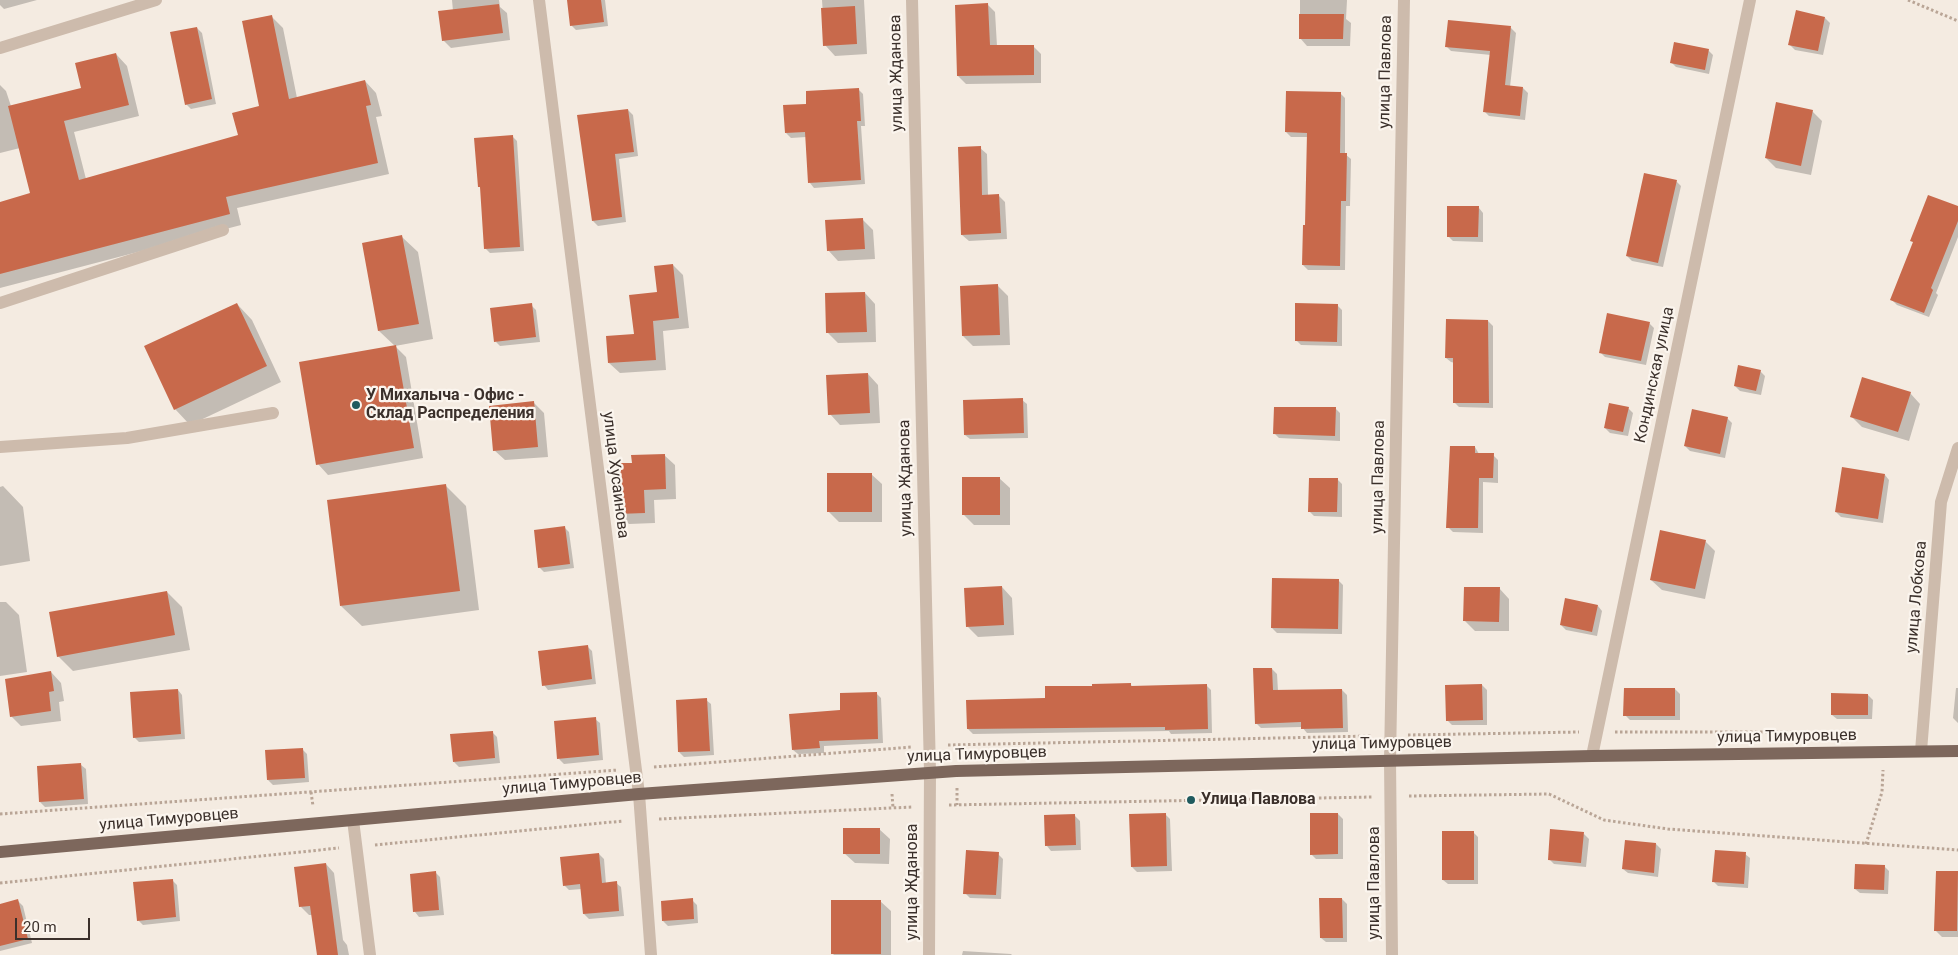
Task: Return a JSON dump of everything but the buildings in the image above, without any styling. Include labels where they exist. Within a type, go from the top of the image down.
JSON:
[{"type":"main road","name":"улица Тимуровцев","points":[[0,852],[639,794],[930,772],[1390,760],[1958,751]]},
{"type":"street","points":[[0,48],[156,0]]},
{"type":"street","name":"улица Хусаинова","points":[[539,0],[639,794],[652,955]]},
{"type":"street","name":"улица Жданова","points":[[912,0],[930,772],[929,955]]},
{"type":"street","name":"улица Павлова","points":[[1392,955],[1390,760],[1404,0]]},
{"type":"street","name":"Кондинская улица","points":[[1592,756],[1750,0]]},
{"type":"street","points":[[0,303],[223,230]]},
{"type":"street","points":[[0,448],[126,438],[273,413]]},
{"type":"street","name":"улица Лобкова","points":[[1921,751],[1941,502],[1958,448]]},
{"type":"street","points":[[353,820],[370,955]]},
{"type":"path","points":[[1908,0],[1958,21]]},
{"type":"path","points":[[1866,844],[1882,792],[1883,751]]},
{"type":"path","points":[[0,883],[356,846],[641,820],[930,806],[1391,796],[1549,794],[1604,820],[1668,829],[1958,850]]},
{"type":"place","name":"У Михалыча - Офис - Склад Распределения","points":[[356,405]]},
{"type":"place","name":"Улица Павлова","points":[[1191,800]]}]
